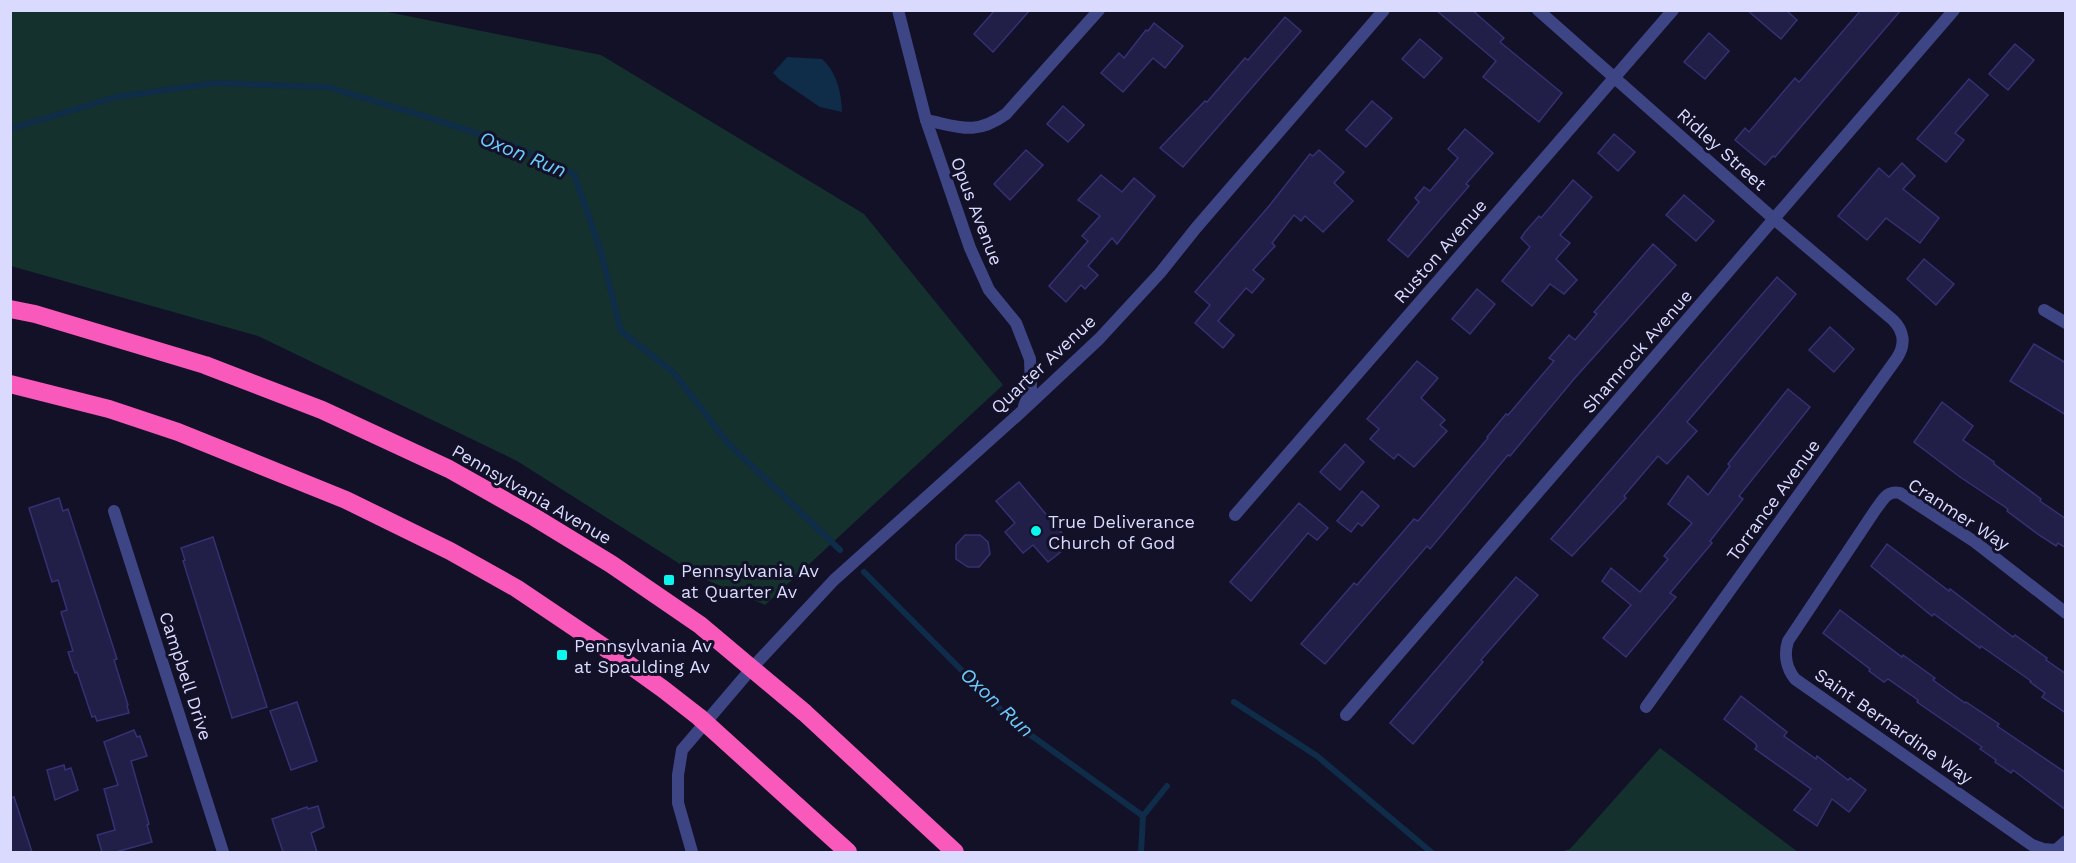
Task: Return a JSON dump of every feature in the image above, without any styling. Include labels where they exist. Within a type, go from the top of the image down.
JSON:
[{"type":"highway","name":"Pennsylvania Avenue","points":[[10,309],[35,314],[205,365],[322,410],[449,469],[534,516],[611,564],[700,625],[805,713],[955,852]]},
{"type":"highway","points":[[10,384],[109,409],[178,432],[356,505],[450,551],[516,588],[617,656],[706,723],[848,852]]},
{"type":"street","name":"Opus Avenue","points":[[898,10],[926,120],[974,259],[989,290],[1016,323],[1030,359],[1031,389],[1020,413]]},
{"type":"street","points":[[926,120],[970,129],[992,124],[1006,114],[1099,10]]},
{"type":"street","name":"Quarter Avenue","points":[[692,852],[678,803],[678,775],[682,750],[752,668],[834,580],[1099,339],[1160,273],[1384,10]]},
{"type":"street","name":"Ridley Street","points":[[1538,10],[1884,313]]},
{"type":"street","name":"Ruston Avenue","points":[[1235,516],[1673,10]]},
{"type":"street","name":"Shamrock Avenue","points":[[1347,715],[1954,10]]},
{"type":"street","points":[[2044,310],[2066,323]]},
{"type":"street","name":"Torrance Avenue","points":[[1646,707],[1902,350],[1901,331],[1896,323],[1884,313]]},
{"type":"street","name":"Cranmer Way","points":[[1828,582],[1886,496],[1897,492],[1975,542],[2066,613]]},
{"type":"street","name":"Campbell Drive","points":[[114,511],[223,852]]},
{"type":"street","name":"Saint Bernardine Way","points":[[1828,582],[1788,641],[1786,651],[1788,666],[1795,679],[2032,845],[2056,850],[2066,841]]},
{"type":"green space","points":[[11,10],[383,11],[601,55],[864,214],[1003,385],[765,605],[702,578],[517,461],[258,336],[11,266]]},
{"type":"green space","points":[[1660,748],[1798,852],[1560,852],[1570,849]]},
{"type":"water","points":[[787,57],[822,59],[827,64],[837,83],[842,112],[820,107],[773,73]]},
{"type":"building","points":[[995,10],[1030,10],[993,52],[974,34]]},
{"type":"building","points":[[1436,10],[1472,10],[1504,38],[1500,42],[1562,93],[1539,122],[1483,77],[1496,61]]},
{"type":"building","points":[[1747,10],[1786,10],[1797,20],[1781,39]]},
{"type":"building","points":[[1861,10],[1901,10],[1775,157],[1773,156],[1765,165],[1735,140],[1745,128],[1749,132],[1795,78],[1799,82],[1801,80]]},
{"type":"building","points":[[1285,17],[1301,31],[1183,167],[1160,148],[1205,101],[1207,102],[1245,58],[1248,60]]},
{"type":"building","points":[[1154,23],[1183,46],[1165,68],[1153,58],[1123,92],[1101,73],[1119,53],[1124,58]]},
{"type":"building","points":[[1709,33],[1729,51],[1705,79],[1684,62]]},
{"type":"building","points":[[1420,39],[1442,58],[1424,78],[1402,59]]},
{"type":"building","points":[[2015,44],[2034,60],[2008,90],[1989,74]]},
{"type":"building","points":[[1969,79],[1988,95],[1955,133],[1964,140],[1946,162],[1917,139]]},
{"type":"building","points":[[1372,101],[1392,118],[1366,147],[1346,130]]},
{"type":"building","points":[[1063,106],[1084,125],[1068,142],[1047,124]]},
{"type":"building","points":[[1465,129],[1493,153],[1466,184],[1469,186],[1408,257],[1388,240],[1419,202],[1415,198],[1424,187],[1430,191],[1458,158],[1448,149]]},
{"type":"building","points":[[1614,134],[1635,152],[1618,171],[1598,153]]},
{"type":"building","points":[[1026,150],[1043,165],[1010,200],[994,184]]},
{"type":"building","points":[[1319,150],[1344,172],[1334,183],[1353,201],[1323,232],[1305,216],[1301,221],[1294,215],[1272,243],[1275,246],[1253,270],[1264,279],[1252,293],[1246,288],[1218,321],[1234,335],[1223,348],[1195,323],[1210,305],[1195,292],[1310,154],[1313,156]]},
{"type":"building","points":[[1902,163],[1915,176],[1903,189],[1939,218],[1920,243],[1886,218],[1867,240],[1838,216],[1879,168],[1889,177]]},
{"type":"building","points":[[1101,175],[1122,192],[1134,178],[1155,196],[1117,244],[1112,238],[1088,266],[1098,275],[1085,289],[1081,285],[1066,302],[1049,286],[1088,241],[1082,236],[1100,216],[1078,200]]},
{"type":"building","points":[[1573,180],[1592,197],[1560,235],[1570,243],[1556,259],[1577,280],[1564,294],[1550,284],[1532,306],[1502,281],[1530,247],[1521,238],[1525,232],[1539,216],[1541,218]]},
{"type":"building","points":[[1684,195],[1714,221],[1696,241],[1666,215]]},
{"type":"building","points":[[1653,244],[1676,265],[1574,379],[1510,456],[1508,455],[1430,549],[1427,546],[1325,664],[1301,644],[1354,583],[1357,585],[1414,519],[1418,521],[1506,414],[1508,415],[1554,361],[1549,358],[1569,335],[1575,340],[1597,314],[1594,312]]},
{"type":"building","points":[[1924,259],[1954,284],[1936,305],[1907,279]]},
{"type":"building","points":[[1777,277],[1796,294],[1687,422],[1697,431],[1667,464],[1658,456],[1624,496],[1626,498],[1572,556],[1551,539]]},
{"type":"building","points":[[1477,289],[1495,304],[1470,334],[1452,319]]},
{"type":"building","points":[[1830,327],[1854,349],[1834,372],[1809,350]]},
{"type":"building","points":[[2034,344],[2066,363],[2066,415],[2010,381]]},
{"type":"building","points":[[1417,361],[1438,378],[1421,398],[1445,420],[1440,425],[1447,431],[1414,467],[1398,454],[1394,459],[1370,439],[1379,429],[1367,419]]},
{"type":"building","points":[[1788,389],[1810,407],[1739,496],[1743,499],[1710,541],[1712,543],[1670,593],[1676,597],[1626,657],[1603,638],[1631,605],[1602,581],[1611,568],[1640,592],[1668,559],[1664,556],[1692,523],[1668,504],[1688,476],[1708,495],[1730,466],[1728,464]]},
{"type":"building","points":[[1942,402],[1973,426],[1963,440],[2066,519],[2066,548],[2058,543],[2056,546],[2039,535],[2007,511],[2008,509],[1960,477],[1914,442]]},
{"type":"building","points":[[1345,444],[1364,462],[1340,490],[1320,472]]},
{"type":"building","points":[[1019,482],[1071,544],[1048,562],[1033,545],[1023,553],[1005,532],[1015,523],[996,501]]},
{"type":"building","points":[[1362,491],[1379,506],[1362,526],[1358,523],[1351,532],[1337,521]]},
{"type":"building","points":[[59,498],[63,511],[68,509],[117,659],[114,660],[128,705],[129,713],[97,721],[95,716],[92,717],[68,652],[73,651],[61,612],[67,610],[58,580],[52,582],[29,508]]},
{"type":"building","points":[[1299,503],[1328,528],[1317,540],[1308,533],[1251,601],[1230,582]]},
{"type":"building","points":[[965,535],[980,535],[988,542],[990,554],[979,567],[968,567],[956,559],[956,545]]},
{"type":"building","points":[[213,537],[267,707],[232,718],[183,561],[185,560],[181,548]]},
{"type":"building","points":[[1887,544],[2066,674],[2066,713],[2042,697],[2045,693],[2031,681],[1981,646],[1980,648],[1934,614],[1932,616],[1871,566]]},
{"type":"building","points":[[1516,577],[1538,595],[1481,660],[1483,662],[1413,744],[1390,723]]},
{"type":"building","points":[[1840,610],[1902,657],[1903,655],[1935,678],[1933,680],[2066,773],[2066,810],[2013,770],[2011,773],[1995,762],[1996,760],[1980,749],[1982,747],[1917,702],[1918,700],[1888,679],[1884,682],[1823,633]]},
{"type":"building","points":[[1741,696],[1787,732],[1784,736],[1866,790],[1849,812],[1832,799],[1817,826],[1794,810],[1811,789],[1755,749],[1757,746],[1755,743],[1724,719]]},
{"type":"building","points":[[297,702],[317,761],[291,770],[270,711]]},
{"type":"building","points":[[134,730],[137,737],[140,736],[147,756],[131,761],[152,842],[116,852],[102,852],[97,835],[115,830],[104,789],[118,785],[104,742]]},
{"type":"building","points":[[64,765],[65,770],[71,768],[78,790],[55,800],[47,770]]},
{"type":"building","points":[[14,797],[32,852],[10,852],[10,798]]},
{"type":"building","points":[[318,806],[324,827],[311,833],[317,852],[283,852],[272,819],[307,807],[308,809]]},
{"type":"waterway","name":"Oxon Run","points":[[10,129],[116,97],[215,83],[327,87],[514,146],[574,174],[601,252],[621,331],[674,373],[727,442],[840,550]]},
{"type":"waterway","name":"Oxon Run","points":[[864,572],[1014,723],[1143,816],[1141,852]]},
{"type":"waterway","name":"Oxon Run","points":[[1234,702],[1317,756],[1431,852]]},
{"type":"waterway","name":"Oxon Run","points":[[1143,816],[1167,786]]},
{"type":"place","name":"True Deliverance Church of God","points":[[1036,531]]},
{"type":"place","name":"Pennsylvania Av at Quarter Av","points":[[669,580]]},
{"type":"place","name":"Pennsylvania Av at Spaulding Av","points":[[562,655]]}]
